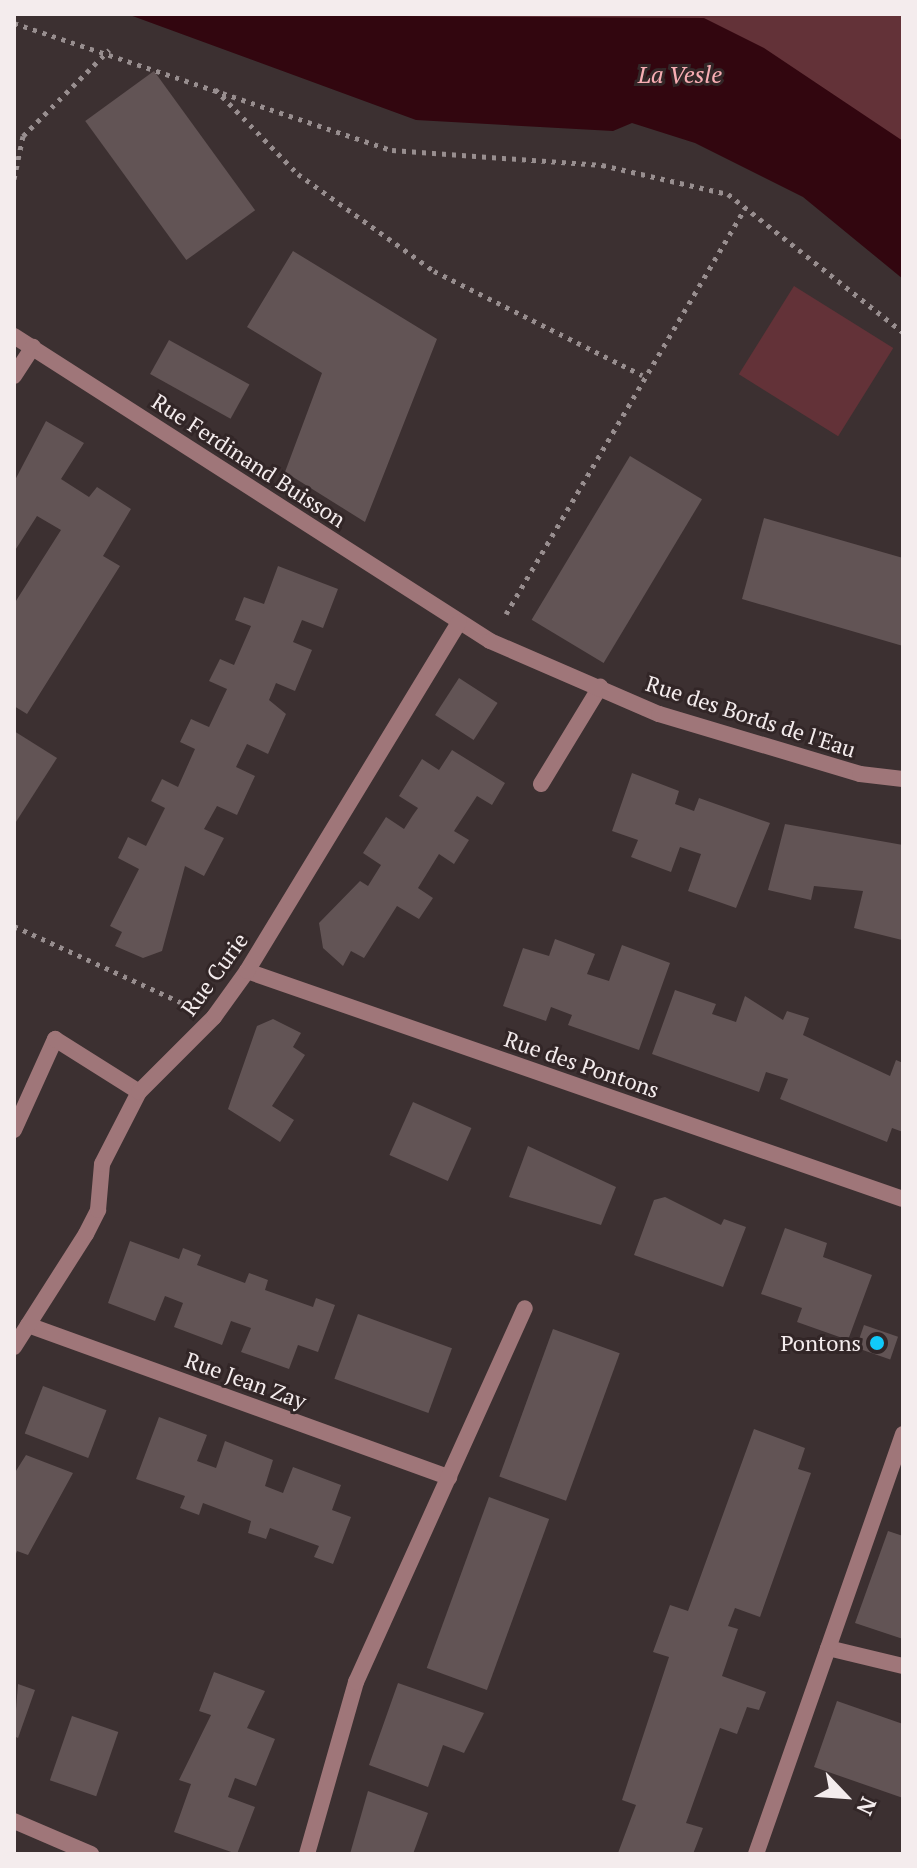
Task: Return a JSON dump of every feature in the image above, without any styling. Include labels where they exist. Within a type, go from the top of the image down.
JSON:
[{"type":"street","name":"Rue Ferdinand Buisson","points":[[14,336],[459,622]]},
{"type":"street","points":[[14,376],[33,347]]},
{"type":"street","name":"Rue des Bords de l'Eau","points":[[459,622],[490,641],[659,714],[860,774],[903,779]]},
{"type":"street","name":"Rue Curie","points":[[14,1347],[98,1210],[102,1164],[139,1092],[214,1017],[247,971],[459,622]]},
{"type":"street","points":[[541,784],[600,687]]},
{"type":"street","name":"Rue des Pontons","points":[[247,971],[903,1199]]},
{"type":"street","points":[[14,1130],[55,1039],[139,1092]]},
{"type":"street","points":[[307,1854],[356,1682],[525,1308]]},
{"type":"street","name":"Rue Jean Zay","points":[[28,1325],[449,1477]]},
{"type":"street","points":[[756,1854],[903,1434]]},
{"type":"street","points":[[828,1648],[903,1666]]},
{"type":"street","points":[[14,1821],[91,1854]]},
{"type":"path","points":[[14,23],[110,49],[392,150],[602,165],[728,194],[903,332]]},
{"type":"path","points":[[14,179],[23,136],[110,49]]},
{"type":"path","points":[[212,86],[298,174],[434,271],[642,375]]},
{"type":"path","points":[[490,641],[642,375],[745,208]]},
{"type":"path","points":[[14,926],[214,1017]]},
{"type":"shaded area","points":[[250,14],[903,14],[903,227],[653,58]]},
{"type":"shaded area","points":[[794,286],[893,348],[838,436],[739,374]]},
{"type":"water","name":"La Vesle","points":[[127,14],[704,18],[764,48],[903,141],[903,279],[803,197],[695,143],[632,123],[613,131],[416,120]]},
{"type":"building","points":[[154,71],[255,210],[186,260],[85,121]]},
{"type":"building","points":[[293,251],[437,339],[365,522],[285,472],[322,373],[247,327]]},
{"type":"building","points":[[169,340],[249,385],[231,419],[150,374]]},
{"type":"building","points":[[46,421],[84,443],[61,479],[89,497],[97,487],[131,509],[103,556],[120,566],[27,714],[14,706],[14,604],[61,530],[37,516],[14,552],[14,482]]},
{"type":"building","points":[[630,456],[702,499],[604,663],[532,620]]},
{"type":"building","points":[[764,518],[903,558],[903,646],[742,599]]},
{"type":"building","points":[[278,566],[338,589],[323,628],[302,620],[293,642],[312,650],[295,691],[276,683],[269,700],[286,714],[268,754],[247,744],[236,767],[255,776],[237,815],[217,806],[204,829],[224,838],[204,876],[185,866],[162,951],[143,958],[115,946],[122,932],[110,926],[139,869],[118,858],[128,837],[146,846],[165,808],[151,801],[162,779],[178,787],[195,749],[180,742],[191,719],[209,727],[227,689],[209,681],[220,659],[234,665],[251,626],[235,620],[244,597],[264,604]]},
{"type":"building","points":[[459,678],[498,703],[474,740],[435,715]]},
{"type":"building","points":[[14,731],[57,758],[14,825]]},
{"type":"building","points":[[452,750],[505,783],[492,805],[477,796],[454,831],[469,840],[454,864],[439,854],[418,888],[433,898],[419,919],[397,906],[364,958],[351,951],[343,966],[323,948],[319,923],[360,881],[368,886],[381,865],[363,853],[386,817],[404,829],[418,808],[399,796],[422,759],[439,770]]},
{"type":"building","points":[[632,773],[679,791],[675,804],[694,811],[699,798],[770,823],[736,908],[688,891],[701,854],[680,847],[671,872],[631,857],[638,840],[612,831]]},
{"type":"building","points":[[785,824],[903,845],[902,940],[854,928],[863,891],[814,886],[811,900],[768,890]]},
{"type":"building","points":[[555,939],[595,954],[587,974],[609,981],[622,945],[670,963],[639,1050],[568,1025],[572,1015],[551,1007],[546,1021],[503,1006],[523,948],[549,956]]},
{"type":"building","points":[[675,990],[716,1004],[712,1014],[736,1022],[745,996],[783,1020],[787,1011],[809,1018],[803,1035],[890,1076],[896,1060],[903,1063],[903,1132],[892,1128],[887,1142],[780,1099],[788,1079],[766,1072],[759,1092],[652,1054]]},
{"type":"building","points":[[273,1019],[301,1033],[293,1047],[305,1055],[272,1106],[294,1120],[280,1142],[228,1109],[257,1026]]},
{"type":"building","points":[[413,1102],[471,1128],[448,1181],[389,1155]]},
{"type":"building","points":[[528,1146],[616,1187],[601,1225],[509,1197]]},
{"type":"building","points":[[665,1197],[721,1225],[724,1219],[746,1227],[723,1287],[634,1255],[654,1200]]},
{"type":"building","points":[[785,1228],[827,1243],[823,1257],[872,1275],[848,1340],[797,1322],[802,1308],[761,1294]]},
{"type":"building","points":[[130,1241],[179,1259],[183,1248],[201,1255],[197,1265],[245,1283],[249,1273],[268,1280],[265,1290],[313,1307],[316,1298],[335,1305],[318,1352],[298,1345],[289,1369],[241,1352],[251,1328],[231,1321],[222,1345],[174,1327],[183,1303],[165,1296],[155,1321],[108,1303]]},
{"type":"building","points":[[358,1314],[452,1348],[428,1413],[334,1379]]},
{"type":"building","name":"Pontons","points":[[864,1325],[898,1337],[890,1359],[856,1348]]},
{"type":"building","points":[[553,1329],[620,1353],[566,1501],[499,1477]]},
{"type":"building","points":[[43,1386],[106,1410],[88,1458],[25,1434]]},
{"type":"building","points":[[159,1417],[207,1435],[197,1461],[216,1468],[225,1441],[273,1460],[265,1486],[283,1493],[293,1467],[341,1485],[332,1510],[351,1517],[333,1564],[314,1557],[319,1546],[270,1528],[266,1539],[248,1533],[251,1521],[203,1503],[199,1515],[180,1508],[185,1496],[136,1479]]},
{"type":"building","points":[[754,1429],[805,1448],[798,1469],[811,1473],[760,1617],[735,1608],[728,1626],[738,1629],[722,1676],[766,1692],[759,1710],[747,1707],[737,1734],[720,1728],[686,1823],[703,1828],[693,1854],[605,1854],[618,1853],[636,1805],[622,1800],[669,1657],[653,1652],[670,1605],[688,1611]]},
{"type":"building","points":[[26,1455],[73,1473],[28,1555],[17,1551],[14,1559],[14,1474]]},
{"type":"building","points":[[489,1497],[549,1519],[487,1690],[427,1668]]},
{"type":"building","points":[[888,1531],[903,1536],[903,1639],[855,1623]]},
{"type":"building","points":[[214,1672],[265,1691],[247,1728],[275,1739],[256,1786],[235,1778],[228,1797],[255,1807],[237,1854],[174,1832],[191,1784],[179,1780],[211,1715],[199,1711]]},
{"type":"building","points":[[398,1683],[484,1713],[464,1753],[443,1745],[428,1787],[369,1765]]},
{"type":"building","points":[[18,1684],[35,1690],[18,1738],[14,1736]]},
{"type":"building","points":[[837,1701],[903,1724],[903,1798],[814,1767]]},
{"type":"building","points":[[72,1716],[118,1732],[96,1796],[50,1780]]},
{"type":"building","points":[[368,1791],[428,1813],[413,1854],[350,1854]]},
{"type":"place","name":"Pontons","points":[[877,1343]]}]
